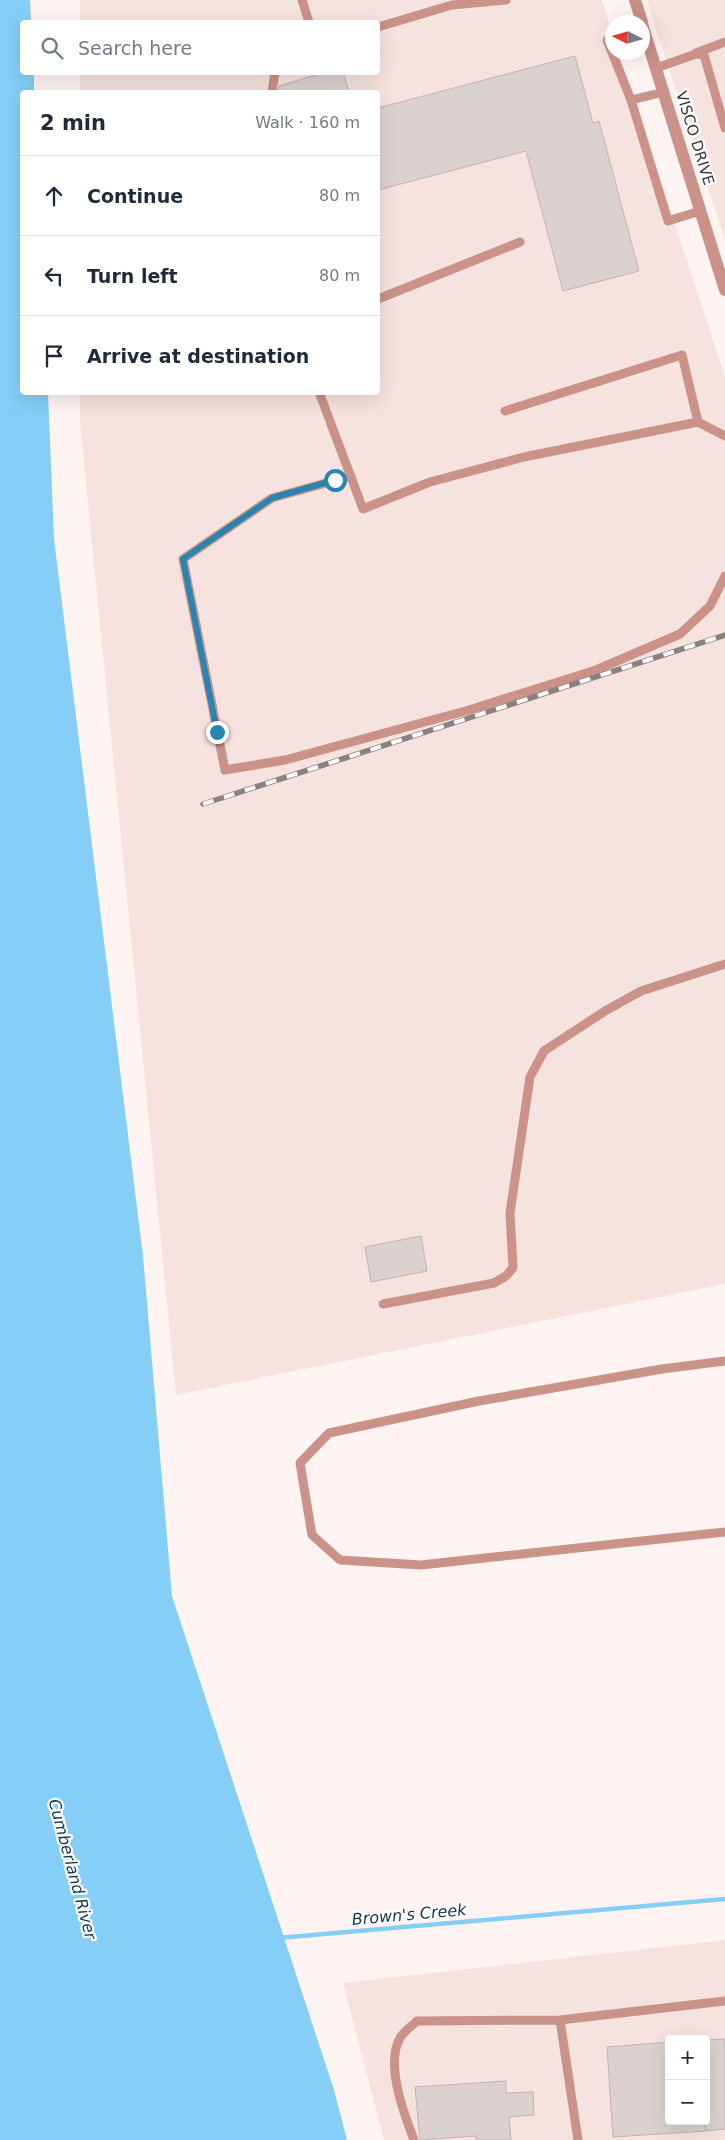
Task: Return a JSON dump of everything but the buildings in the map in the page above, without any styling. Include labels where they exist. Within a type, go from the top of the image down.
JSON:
[{"type":"street","name":"VISCO DRIVE","points":[[635,0],[640,15]]},
{"type":"street","name":"VISCO DRIVE","points":[[650,49],[725,290]]},
{"type":"lane","points":[[302,0],[307,20]]},
{"type":"lane","points":[[380,26],[452,5],[506,0]]},
{"type":"lane","points":[[656,68],[725,42]]},
{"type":"lane","points":[[696,54],[704,56],[725,128]]},
{"type":"lane","points":[[615,60],[630,100],[668,221],[700,211]]},
{"type":"lane","points":[[272,90],[275,75]]},
{"type":"lane","points":[[630,100],[664,92]]},
{"type":"lane","points":[[380,298],[520,242]]},
{"type":"lane","points":[[505,412],[682,355],[698,422]]},
{"type":"lane","points":[[320,395],[363,509],[430,482],[524,458],[698,422],[725,436]]},
{"type":"lane","points":[[351,476],[272,498],[183,559],[225,770],[285,760],[469,710],[596,670],[680,634],[710,606],[725,576]]},
{"type":"lane","points":[[384,1304],[494,1283],[506,1276],[513,1268],[510,1214],[530,1077],[544,1051],[605,1011],[642,991],[725,964]]},
{"type":"lane","points":[[725,1361],[662,1369],[479,1401],[329,1432],[300,1463],[312,1535],[340,1560],[421,1565],[725,1532]]},
{"type":"lane","points":[[414,2140],[402,2109],[394,2055],[401,2037],[417,2021],[560,2020],[725,2001]]},
{"type":"lane","points":[[560,2020],[578,2140]]},
{"type":"shaded area","points":[[80,0],[602,0],[607,15],[605,15],[605,60],[621,60],[725,377],[725,1284],[176,1395],[80,422],[80,395],[380,395],[380,90],[80,90],[80,75],[380,75],[380,20],[80,20]]},
{"type":"shaded area","points":[[647,0],[725,0],[725,240],[650,11]]},
{"type":"shaded area","points":[[725,1940],[725,2140],[384,2140],[343,1983]]},
{"type":"water","name":"Cumberland River","points":[[0,0],[30,0],[31,20],[20,20],[20,75],[34,75],[34,90],[20,90],[20,395],[48,395],[54,539],[143,1256],[172,1596],[334,2090],[347,2140],[0,2140]]},
{"type":"waterway","name":"Brown's Creek","points":[[278,1938],[725,1899]]},
{"type":"railway","points":[[203,804],[725,635]]},
{"type":"route","points":[[217,732],[183,559],[272,498],[335,480]]}]
